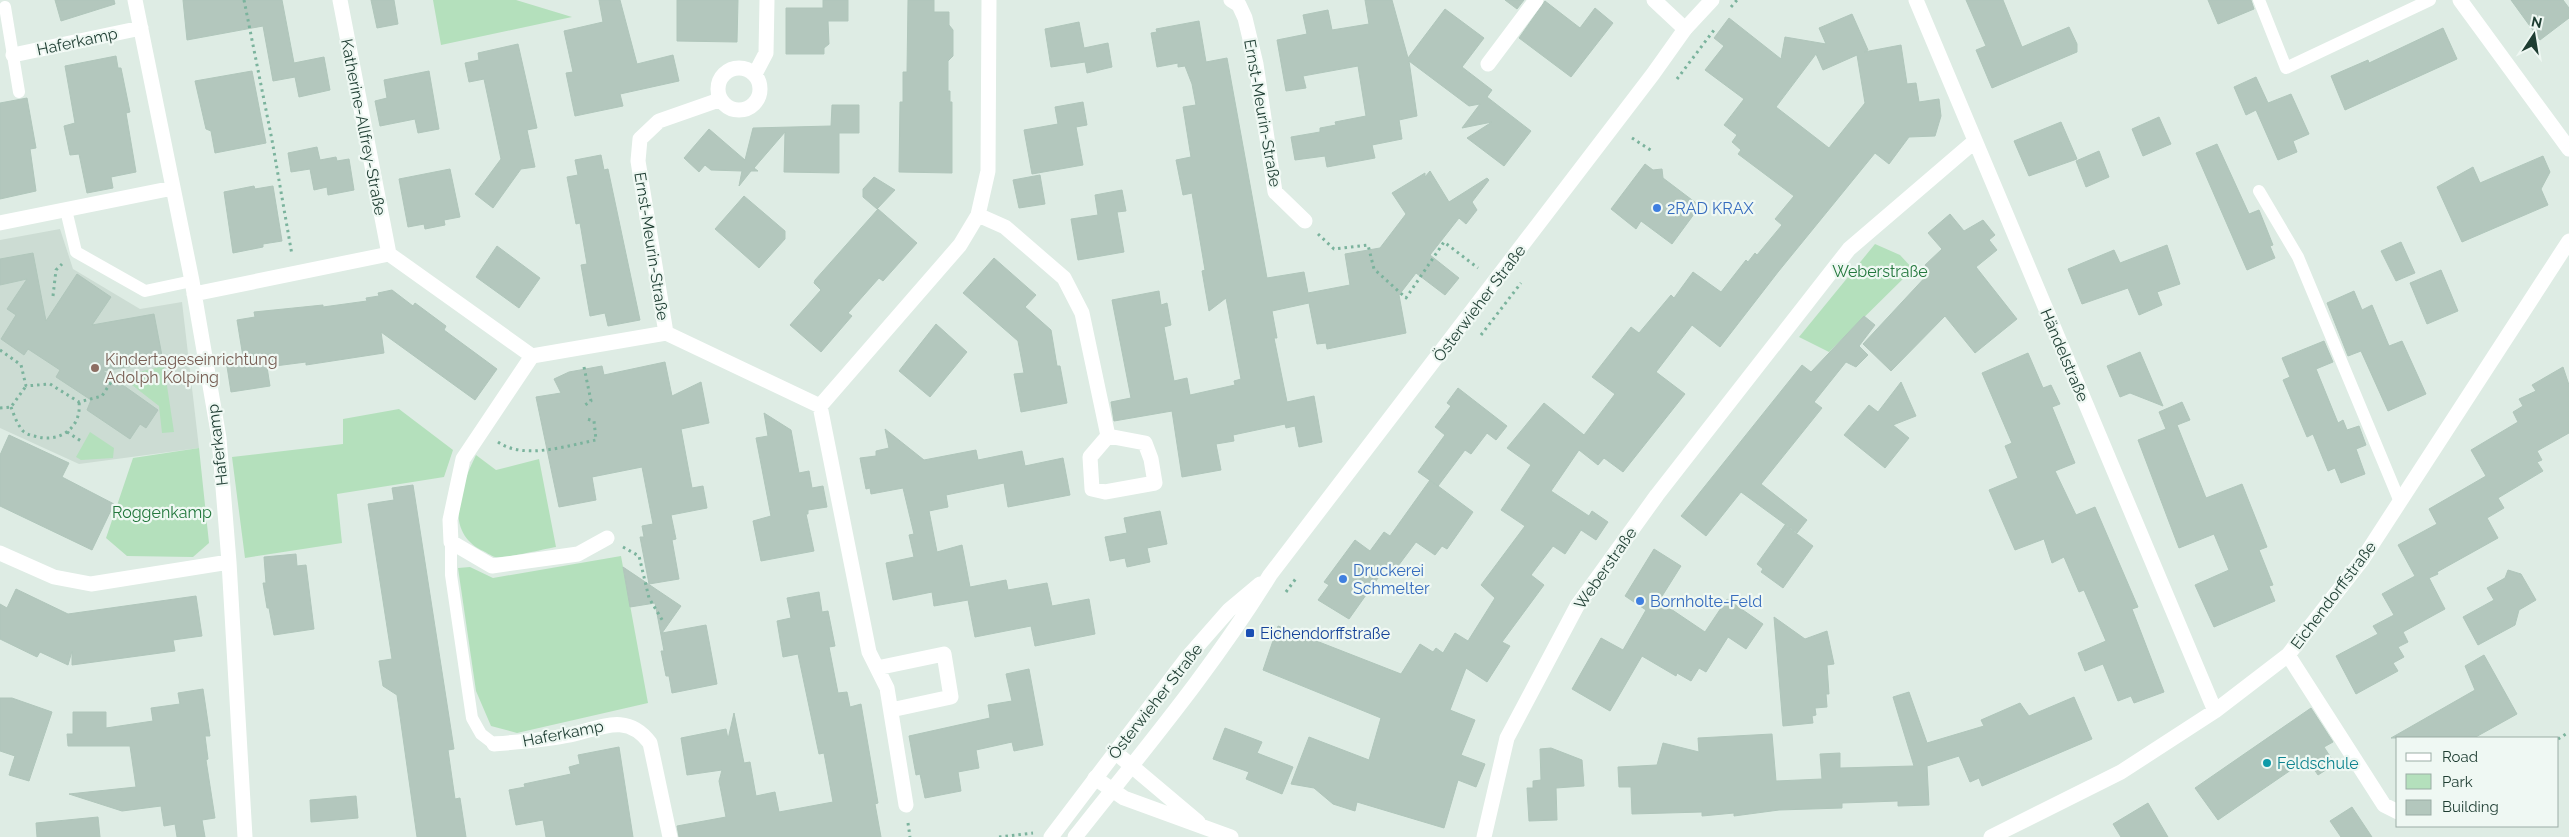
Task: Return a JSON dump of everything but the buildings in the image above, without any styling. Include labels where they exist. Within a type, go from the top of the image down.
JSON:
[{"type":"street","name":"Haferkamp","points":[[135,0],[193,287],[219,438],[229,562],[244,837]]},
{"type":"street","name":"Katherine-Allfrey-Straße","points":[[340,0],[389,254]]},
{"type":"street","points":[[755,74],[766,53],[767,0]]},
{"type":"street","points":[[906,805],[887,688],[869,652],[820,406],[960,245],[978,216],[988,171],[988,0]]},
{"type":"street","name":"Ernst-Meurin-Straße","points":[[1231,0],[1239,5],[1245,18],[1256,64],[1276,192],[1305,221]]},
{"type":"street","points":[[1488,64],[1536,0]]},
{"type":"street","points":[[1654,0],[1685,28]]},
{"type":"street","name":"Österwieher Straße","points":[[1685,28],[1698,0]]},
{"type":"street","name":"Österwieher Straße","points":[[1075,837],[1245,616],[1270,575],[1647,82],[1685,28],[1712,0]]},
{"type":"street","name":"Händelstraße","points":[[1916,0],[2215,710]]},
{"type":"street","points":[[2460,0],[2569,149]]},
{"type":"street","name":"Haferkamp","points":[[13,55],[141,28]]},
{"type":"street","points":[[741,67],[755,74],[761,91],[752,107],[734,111],[720,100],[717,84],[726,71],[741,67]]},
{"type":"street","name":"Ernst-Meurin-Straße","points":[[720,100],[659,121],[640,139],[638,161],[666,333],[820,406]]},
{"type":"street","name":"Weberstraße","points":[[1484,837],[1507,738],[1578,606],[1657,495],[1849,249],[1975,140]]},
{"type":"street","points":[[0,223],[173,188]]},
{"type":"street","points":[[978,216],[1005,227],[1064,278],[1082,313],[1108,436]]},
{"type":"street","name":"Eichendorffstraße","points":[[1991,837],[2121,772],[2215,710],[2288,655],[2362,560],[2569,241]]},
{"type":"street","points":[[193,287],[295,273],[389,254],[532,356],[666,333]]},
{"type":"street","points":[[532,356],[463,459],[454,490],[450,520],[451,542],[492,566],[578,554],[607,538]]},
{"type":"street","points":[[1108,436],[1145,442],[1151,459],[1155,483],[1105,492],[1092,489],[1090,457],[1108,436]]},
{"type":"street","points":[[0,552],[54,577],[91,584],[229,562]]},
{"type":"street","name":"Österwieher Straße","points":[[1044,835],[1095,778],[1186,659],[1229,610],[1270,575]]},
{"type":"street","points":[[877,668],[944,654],[951,696],[891,710]]},
{"type":"street","points":[[2288,655],[2384,805],[2396,811]]},
{"type":"street","name":"Haferkamp","points":[[494,744],[570,734],[608,724],[628,726],[641,731],[650,744],[670,837]]},
{"type":"street","points":[[1115,752],[1201,825]]},
{"type":"street","points":[[1095,778],[1124,798],[1231,837]]},
{"type":"lane","points":[[2259,0],[2286,68],[2430,0]]},
{"type":"lane","points":[[5,7],[20,92]]},
{"type":"lane","points":[[2260,191],[2298,257],[2400,502]]},
{"type":"lane","points":[[66,210],[76,252],[145,291],[193,287]]},
{"type":"lane","points":[[451,542],[451,575],[472,718],[481,734],[494,744]]},
{"type":"path","points":[[244,0],[272,140],[295,273]]},
{"type":"path","points":[[1632,138],[1652,151]]},
{"type":"path","points":[[1305,221],[1334,249],[1368,245],[1374,269],[1406,298],[1444,242],[1478,268]]},
{"type":"path","points":[[53,296],[56,270],[76,252]]},
{"type":"path","points":[[1473,276],[1484,260]]},
{"type":"path","points":[[581,348],[591,401],[585,405]]},
{"type":"path","points":[[0,350],[21,365],[26,386],[11,407],[0,408]]},
{"type":"path","points":[[26,386],[50,384],[79,402],[102,396],[115,376]]},
{"type":"path","points":[[11,407],[17,423],[25,433],[43,439],[61,437],[74,426],[80,412],[79,402]]},
{"type":"path","points":[[481,430],[509,450],[544,450],[596,440],[594,421],[588,419]]},
{"type":"path","points":[[67,432],[81,441]]},
{"type":"path","points":[[607,538],[639,556],[649,598],[664,622]]},
{"type":"path","points":[[1000,837],[1014,834],[1044,835]]},
{"type":"shaded area","name":"Kindertageseinrichtung Adolph Kolping","points":[[60,229],[73,269],[140,309],[182,302],[199,448],[79,464],[0,428],[0,240]]},
{"type":"green space","points":[[433,0],[516,0],[572,17],[441,45]]},
{"type":"green space","name":"Weberstraße","points":[[1875,244],[1900,255],[1913,269],[1829,352],[1799,337]]},
{"type":"green space","points":[[164,366],[174,432],[162,433],[159,406],[132,385],[130,374]]},
{"type":"green space","points":[[399,409],[453,450],[444,477],[337,494],[342,543],[245,558],[232,457],[343,444],[343,419]]},
{"type":"green space","points":[[90,432],[114,448],[113,458],[81,460],[76,457]]},
{"type":"green space","name":"Roggenkamp","points":[[199,448],[209,543],[193,557],[127,556],[106,538],[133,458]]},
{"type":"green space","points":[[476,455],[496,470],[539,459],[556,547],[495,557],[469,541],[462,531],[459,519],[459,506],[465,480]]},
{"type":"green space","points":[[621,556],[648,703],[517,733],[491,726],[476,691],[458,568],[470,567],[493,578]]},
{"type":"place","name":"2RAD KRAX","points":[[1657,208]]},
{"type":"place","name":"Kindertageseinrichtung Adolph Kolping","points":[[95,368]]},
{"type":"place","name":"Druckerei Schmelter","points":[[1343,579]]},
{"type":"place","name":"Bornholte-Feld","points":[[1640,601]]},
{"type":"place","name":"Eichendorffstraße","points":[[1250,633]]},
{"type":"place","name":"Feldschule","points":[[2267,763]]}]
